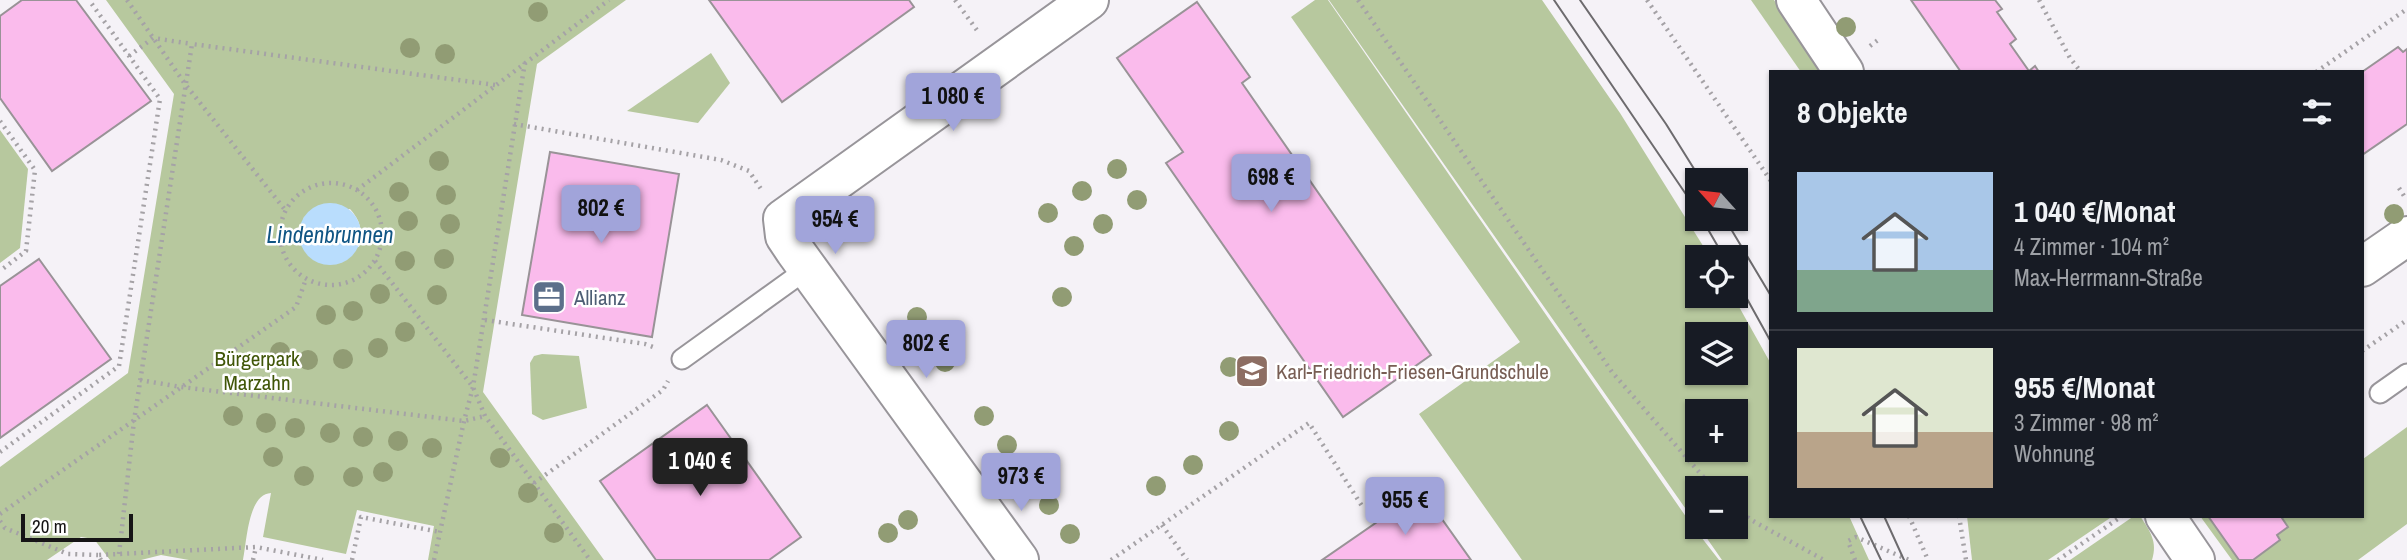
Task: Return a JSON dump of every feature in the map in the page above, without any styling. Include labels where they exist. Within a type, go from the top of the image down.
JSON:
[{"type":"street","points":[[1018,560],[807,269],[785,236],[783,219],[1089,0]]},
{"type":"street","points":[[1796,0],[1843,70]]},
{"type":"street","points":[[2364,266],[2407,236]]},
{"type":"street","points":[[2166,518],[2195,560]]},
{"type":"lane","points":[[682,359],[807,269]]},
{"type":"lane","points":[[2380,393],[2407,374]]},
{"type":"path","points":[[0,452],[119,366],[160,99],[89,0]]},
{"type":"path","points":[[127,0],[186,84],[286,211]]},
{"type":"path","points":[[357,190],[610,0]]},
{"type":"path","points":[[1358,0],[1612,372],[1703,476]]},
{"type":"path","points":[[1647,0],[1769,178]]},
{"type":"path","points":[[2039,0],[2070,58],[2079,70]]},
{"type":"path","points":[[2319,70],[2407,9]]},
{"type":"path","points":[[129,56],[153,38],[495,85]]},
{"type":"path","points":[[119,554],[134,421],[192,44]]},
{"type":"path","points":[[434,560],[473,387],[525,62]]},
{"type":"path","points":[[0,121],[35,170],[26,251],[0,271]]},
{"type":"path","points":[[514,124],[721,160],[749,172],[783,219]]},
{"type":"path","points":[[342,184],[357,190],[369,200],[378,214],[382,230],[381,246],[375,261],[365,273],[337,285],[321,285],[306,279],[294,269],[285,256],[281,242],[281,226],[286,211],[295,198],[317,186],[342,184]]},
{"type":"path","points":[[2399,188],[2407,201]]},
{"type":"path","points":[[375,261],[473,387],[485,416],[590,560]]},
{"type":"path","points":[[0,514],[296,307],[306,279]]},
{"type":"path","points":[[485,320],[645,344],[682,359],[663,390],[534,483]]},
{"type":"path","points":[[2364,350],[2407,320]]},
{"type":"path","points":[[140,380],[464,421],[485,416]]},
{"type":"path","points":[[1111,560],[1309,423],[1362,506]]},
{"type":"path","points":[[352,560],[361,517],[440,531]]},
{"type":"path","points":[[1748,517],[1824,560]]},
{"type":"path","points":[[1910,518],[1928,560]]},
{"type":"path","points":[[1959,518],[1966,560]]},
{"type":"path","points":[[2058,560],[2119,518]]},
{"type":"path","points":[[0,521],[5,528],[68,554],[99,558],[119,554],[256,547],[323,560]]},
{"type":"path","points":[[1162,525],[1187,560]]},
{"type":"path","points":[[1856,560],[1848,541],[1856,537],[1909,560]]},
{"type":"path","points":[[253,560],[256,547]]},
{"type":"green space","name":"Bürgerpark Marzahn","points":[[106,0],[626,0],[537,64],[483,392],[604,560],[428,560],[434,526],[357,510],[346,554],[263,537],[271,493],[263,495],[253,510],[243,560],[189,560],[161,555],[141,560],[110,560],[94,539],[81,537],[47,560],[0,560],[0,467],[128,373],[174,94]],"holes":[[[350,209],[360,227],[359,247],[299,237],[304,217]]]},
{"type":"green space","points":[[1315,0],[1328,0],[1685,515],[1685,539],[1703,539],[1719,560],[1522,560],[1419,414],[1520,342],[1291,17]]},
{"type":"green space","points":[[1329,0],[1542,0],[1620,113],[1685,217],[1685,231],[1694,231],[1702,245],[1685,245],[1685,308],[1740,308],[1748,322],[1685,322],[1685,385],[1748,385],[1748,323],[1769,360],[1769,518],[1850,518],[1869,560],[1722,560],[1707,539],[1748,539],[1748,476],[1685,476],[1685,508]]},
{"type":"green space","points":[[1751,0],[1774,0],[1823,70],[1800,70]]},
{"type":"green space","points":[[711,53],[730,83],[698,123],[627,111]]},
{"type":"green space","points":[[0,130],[28,169],[20,248],[0,263]]},
{"type":"green space","points":[[534,356],[579,356],[587,408],[543,420],[532,414],[530,363]]},
{"type":"green space","points":[[2407,427],[2407,524],[2358,560],[2232,560],[2201,518],[2364,518],[2364,458]]},
{"type":"green space","points":[[1967,518],[2110,518],[2048,560],[1972,560]]},
{"type":"green space","points":[[2131,518],[2141,518],[2152,537],[2152,560],[2070,560]]},
{"type":"water","name":"Lindenbrunnen","points":[[324,203],[336,203],[352,212],[359,222],[359,246],[352,256],[336,265],[324,265],[313,260],[304,251],[299,240],[299,228],[304,217],[313,208]]},
{"type":"building","points":[[22,0],[76,0],[151,101],[52,171],[0,98],[0,16]]},
{"type":"building","points":[[709,0],[909,0],[914,7],[782,102]]},
{"type":"building","points":[[1911,0],[1995,0],[2002,9],[1997,12],[2016,39],[2010,44],[2028,70],[1960,70]]},
{"type":"building","points":[[1197,2],[1250,77],[1242,83],[1431,355],[1343,417],[1166,163],[1183,152],[1117,58]]},
{"type":"building","points":[[2398,47],[2403,52],[2407,49],[2407,124],[2364,154],[2364,71]]},
{"type":"building","points":[[550,152],[679,174],[652,337],[522,315]]},
{"type":"building","points":[[39,259],[111,359],[0,438],[0,286]]},
{"type":"building","points":[[707,405],[801,537],[769,560],[656,560],[600,481]]},
{"type":"building","points":[[1422,491],[1471,560],[1322,560]]},
{"type":"building","points":[[2209,518],[2282,518],[2288,527],[2277,535],[2280,540],[2253,560],[2239,560]]},
{"type":"tram line","points":[[1554,0],[1685,193]]},
{"type":"tram line","points":[[1580,0],[1694,168]]},
{"type":"tram line","points":[[1709,231],[1717,245]]},
{"type":"tram line","points":[[1732,231],[1769,293]]},
{"type":"tram line","points":[[1748,301],[1769,338]]},
{"type":"tram line","points":[[1861,518],[1881,560]]},
{"type":"tram line","points":[[1885,518],[1904,560]]},
{"type":"place","name":"Allianz","points":[[549,297]]},
{"type":"place","name":"Karl-Friedrich-Friesen-Grundschule","points":[[1252,371]]}]
